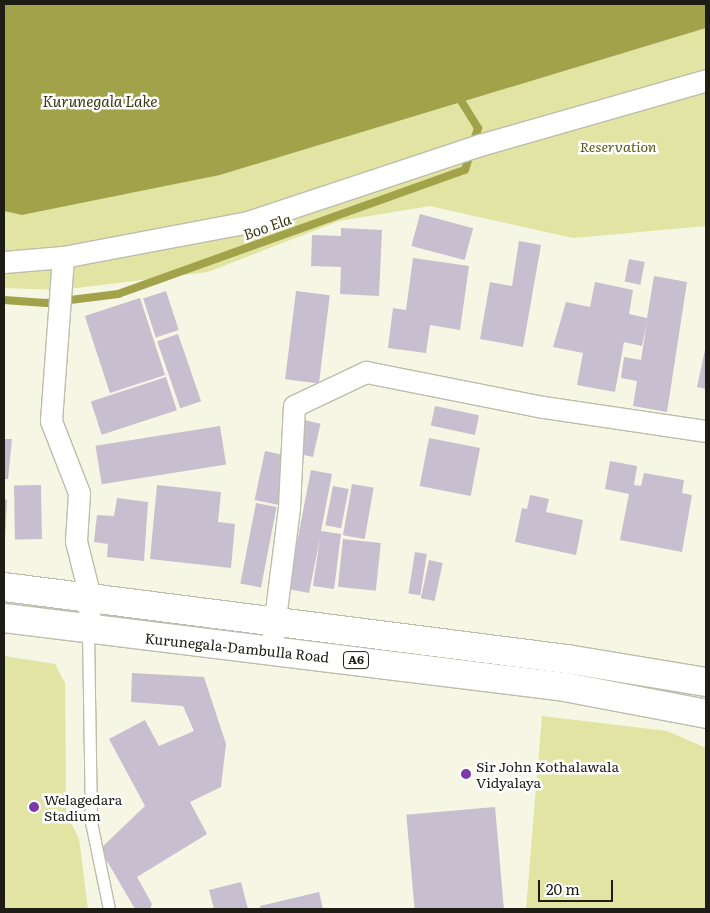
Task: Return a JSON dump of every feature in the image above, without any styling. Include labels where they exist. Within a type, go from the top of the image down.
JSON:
[{"type":"highway","name":"Kurunegala-Dambulla Road","points":[[4,587],[90,597],[272,637],[565,687],[704,713]]},
{"type":"highway","name":"Kurunegala-Dambulla Road","points":[[4,618],[88,631],[272,637],[567,659],[706,682]]},
{"type":"street","points":[[4,262],[63,257],[248,222],[471,149],[706,80]]},
{"type":"street","points":[[63,257],[60,290],[61,312],[51,421],[80,493],[76,542],[90,597],[88,631]]},
{"type":"street","points":[[272,637],[289,507],[294,406],[366,372],[543,408],[706,431]]},
{"type":"street","points":[[704,713],[706,682]]},
{"type":"lane","points":[[88,631],[91,822],[109,909]]},
{"type":"green space","name":"Reservation","points":[[706,28],[706,226],[573,238],[430,206],[339,221],[208,272],[60,290],[4,288],[4,211],[23,215],[220,175]]},
{"type":"green space","name":"Welagedara Stadium","points":[[4,656],[55,664],[65,683],[66,812],[79,839],[88,909],[4,909]]},
{"type":"green space","points":[[542,716],[667,731],[706,748],[706,909],[526,909]]},
{"type":"water","name":"Kurunegala Lake","points":[[4,4],[706,4],[706,28],[220,175],[22,215],[4,211]]},
{"type":"building","points":[[420,214],[473,228],[465,260],[411,246]]},
{"type":"building","points":[[341,228],[382,230],[379,296],[340,294],[341,267],[311,266],[312,235],[341,236]]},
{"type":"building","points":[[519,241],[541,245],[523,347],[480,339],[490,282],[512,286]]},
{"type":"building","points":[[413,258],[469,266],[460,330],[430,325],[426,353],[388,348],[393,308],[406,310]]},
{"type":"building","points":[[629,259],[645,262],[640,285],[625,282]]},
{"type":"building","points":[[654,276],[687,282],[667,412],[633,406],[637,381],[621,378],[624,357],[641,360],[647,322],[642,346],[624,342],[615,392],[577,385],[583,353],[553,347],[566,302],[590,307],[595,282],[633,290],[629,314],[647,318]]},
{"type":"building","points":[[166,291],[179,330],[156,337],[143,298]]},
{"type":"building","points":[[296,291],[330,295],[319,383],[285,379]]},
{"type":"building","points":[[140,298],[165,375],[110,393],[85,316]]},
{"type":"building","points":[[178,334],[201,401],[180,408],[157,341]]},
{"type":"building","points":[[706,350],[706,389],[697,387]]},
{"type":"building","points":[[166,377],[177,410],[102,435],[91,401]]},
{"type":"building","points":[[435,406],[479,415],[475,435],[431,426]]},
{"type":"building","points":[[304,420],[321,424],[313,457],[296,453]]},
{"type":"building","points":[[220,426],[226,465],[102,484],[96,446]]},
{"type":"building","points":[[429,438],[480,448],[471,496],[420,486]]},
{"type":"building","points":[[4,439],[12,439],[8,479],[4,479]]},
{"type":"building","points":[[265,451],[289,456],[279,505],[255,500]]},
{"type":"building","points":[[610,461],[637,466],[634,485],[641,486],[644,473],[684,480],[682,493],[692,495],[682,552],[620,540],[629,494],[605,489]]},
{"type":"building","points":[[311,470],[332,474],[321,531],[341,534],[334,589],[313,586],[320,538],[309,593],[288,589]]},
{"type":"building","points":[[352,484],[374,488],[365,539],[343,535]]},
{"type":"building","points":[[14,485],[41,485],[42,539],[15,539]]},
{"type":"building","points":[[157,485],[221,492],[218,522],[235,524],[231,568],[150,559]]},
{"type":"building","points":[[333,486],[349,489],[341,528],[325,525]]},
{"type":"building","points":[[530,495],[549,499],[546,512],[583,520],[576,555],[515,542],[522,508],[527,509]]},
{"type":"building","points":[[117,498],[148,502],[144,561],[107,557],[108,544],[94,542],[97,515],[114,516]]},
{"type":"building","points":[[4,499],[7,500],[5,539],[4,539]]},
{"type":"building","points":[[256,503],[277,507],[261,588],[240,583]]},
{"type":"building","points":[[343,539],[381,543],[376,591],[338,587]]},
{"type":"building","points":[[415,552],[427,554],[420,595],[408,593]]},
{"type":"building","points":[[429,560],[443,563],[435,601],[421,598]]},
{"type":"building","points":[[132,673],[204,677],[226,744],[221,787],[190,802],[207,834],[137,877],[152,904],[150,909],[135,909],[100,849],[145,806],[109,739],[145,720],[159,746],[194,731],[183,706],[131,702]]},
{"type":"building","points":[[495,807],[504,909],[415,909],[406,815]]},
{"type":"building","points":[[241,882],[248,909],[214,909],[209,890]]},
{"type":"building","points":[[319,892],[323,909],[261,909],[260,906]]},
{"type":"waterway","name":"Boo Ela","points":[[4,300],[46,303],[118,294],[465,170],[478,128],[462,102]]},
{"type":"place","name":"Sir John Kothalawala Vidyalaya","points":[[466,774]]},
{"type":"place","name":"Welagedara Stadium","points":[[34,807]]}]
